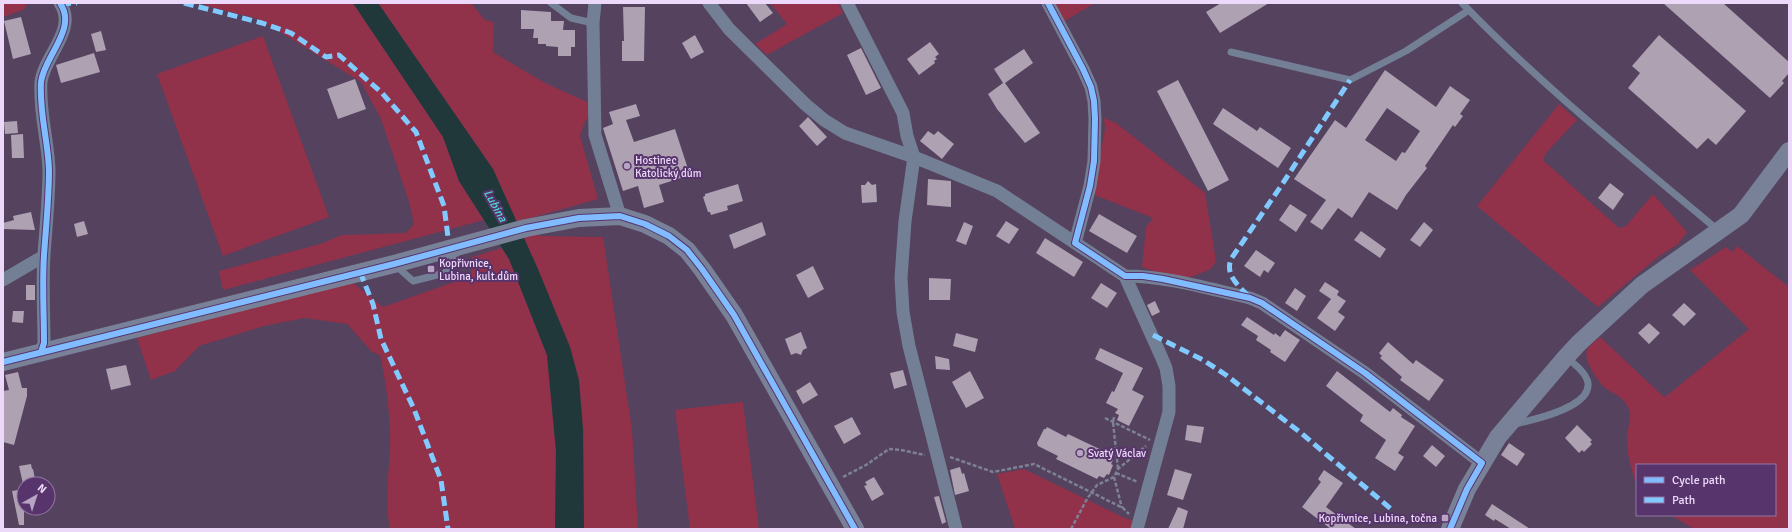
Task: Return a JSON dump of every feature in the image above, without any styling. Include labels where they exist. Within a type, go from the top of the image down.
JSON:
[{"type":"street","points":[[42,352],[44,343],[44,256],[49,196],[41,90],[44,71],[62,34],[65,24],[64,14],[60,3]]},
{"type":"street","points":[[595,3],[593,23],[596,135],[620,216]]},
{"type":"street","points":[[709,3],[729,29],[805,104],[824,120],[846,133],[914,157],[997,192],[1125,276],[1166,368],[1170,386],[1169,412],[1139,524]]},
{"type":"street","points":[[848,3],[903,113],[914,157],[905,221],[901,278],[903,312],[919,388],[956,529]]},
{"type":"street","points":[[1048,3],[1091,87],[1094,101],[1096,120],[1094,161],[1090,186],[1074,242]]},
{"type":"street","points":[[1450,529],[1467,489],[1482,463],[1507,426],[1578,343],[1642,285],[1687,252],[1719,232],[1741,214],[1789,151]]},
{"type":"street","points":[[3,362],[394,264],[526,228],[579,218],[620,216],[645,224],[669,236],[687,250],[702,269],[734,315],[855,529]]},
{"type":"street","points":[[3,280],[44,256]]},
{"type":"street","points":[[1125,276],[1143,276],[1163,279],[1250,298],[1262,303],[1365,373],[1482,463]]},
{"type":"lane","points":[[551,3],[571,18],[593,23]]},
{"type":"lane","points":[[1462,3],[1488,30],[1556,93],[1719,232]]},
{"type":"lane","points":[[1231,52],[1350,80],[1406,51],[1469,10]]},
{"type":"lane","points":[[1507,426],[1550,415],[1574,404],[1581,398],[1588,389],[1588,382],[1585,376],[1566,357]]},
{"type":"path","points":[[1114,417],[1113,422],[1118,469]]},
{"type":"path","points":[[1071,529],[1097,485],[1114,477],[1118,469],[1152,441],[1105,418]]},
{"type":"path","points":[[829,484],[866,465],[889,449],[947,456],[993,472],[1034,464],[1123,508]]},
{"type":"path","points":[[1116,473],[1149,487]]},
{"type":"path","points":[[1114,477],[1123,508],[1139,524]]},
{"type":"shaded area","points":[[3,3],[28,3],[23,10],[3,16]]},
{"type":"shaded area","points":[[206,3],[353,3],[443,137],[459,181],[484,220],[223,290],[219,271],[320,244],[342,235],[406,233],[414,224],[409,202],[381,119],[361,82],[259,19],[206,6]]},
{"type":"shaded area","points":[[378,3],[471,3],[485,20],[494,22],[493,52],[545,83],[587,102],[589,118],[585,121],[580,136],[598,199],[531,218],[540,236],[603,237],[632,429],[638,529],[584,529],[583,429],[493,169]]},
{"type":"shaded area","points":[[770,3],[838,3],[843,13],[767,55],[755,44],[787,24]]},
{"type":"shaded area","points":[[1053,3],[1095,3],[1063,22]]},
{"type":"shaded area","points":[[263,36],[329,217],[223,256],[157,74]]},
{"type":"shaded area","points":[[1559,104],[1577,120],[1546,153],[1543,160],[1619,228],[1626,226],[1653,194],[1687,232],[1678,244],[1658,257],[1598,307],[1477,206]]},
{"type":"shaded area","points":[[1104,118],[1116,123],[1205,193],[1216,261],[1211,269],[1179,282],[1142,267],[1146,227],[1153,218],[1092,194],[1105,130]]},
{"type":"shaded area","points":[[1737,246],[1789,287],[1789,529],[1694,529],[1673,516],[1776,516],[1776,464],[1636,464],[1636,483],[1627,448],[1627,434],[1630,422],[1629,410],[1621,398],[1600,383],[1591,369],[1586,354],[1588,348],[1600,337],[1664,397],[1670,393],[1749,329],[1690,270],[1726,247],[1732,252]]},
{"type":"shaded area","points":[[502,248],[509,259],[547,355],[556,451],[555,529],[390,529],[387,497],[390,424],[388,400],[380,355],[372,352],[347,324],[305,318],[264,326],[199,346],[175,371],[151,380],[137,338],[352,282],[383,307],[471,276],[472,257]]},
{"type":"shaded area","points":[[743,402],[759,529],[690,529],[675,410]]},
{"type":"shaded area","points":[[1024,469],[1127,519],[1134,520],[1132,529],[1015,529],[997,474]]},
{"type":"water","name":"Lubina","points":[[353,3],[378,3],[493,169],[538,269],[570,347],[579,380],[583,429],[584,529],[555,529],[556,451],[547,355],[509,259],[459,181],[443,137]]},
{"type":"building","points":[[746,3],[765,3],[773,13],[760,22]]},
{"type":"building","points":[[1221,3],[1269,3],[1220,33],[1206,12]]},
{"type":"building","points":[[1663,3],[1723,3],[1789,62],[1789,73],[1782,81],[1784,83],[1770,98]]},
{"type":"building","points":[[623,7],[645,7],[644,61],[622,61],[622,41],[624,41]]},
{"type":"building","points":[[521,10],[551,12],[551,21],[564,21],[563,30],[575,30],[575,47],[571,47],[571,56],[558,56],[558,47],[538,44],[538,38],[533,38],[534,29],[521,29]]},
{"type":"building","points":[[21,17],[31,54],[13,59],[4,21]]},
{"type":"building","points":[[101,31],[106,50],[96,52],[91,34]]},
{"type":"building","points":[[695,35],[704,52],[691,59],[682,43]]},
{"type":"building","points":[[1659,35],[1746,111],[1716,145],[1708,138],[1697,149],[1628,88],[1640,73],[1632,66]]},
{"type":"building","points":[[930,42],[939,54],[935,57],[937,59],[934,61],[935,63],[919,75],[907,59]]},
{"type":"building","points":[[861,48],[881,88],[866,95],[847,55]]},
{"type":"building","points":[[1024,49],[1033,63],[1005,83],[1040,133],[1025,143],[997,109],[988,94],[1003,83],[994,69]]},
{"type":"building","points":[[94,53],[100,72],[61,83],[56,65]]},
{"type":"building","points":[[1385,70],[1436,107],[1450,86],[1470,100],[1460,114],[1463,116],[1455,127],[1453,125],[1425,166],[1427,168],[1406,195],[1397,210],[1369,192],[1352,218],[1338,208],[1322,230],[1310,222],[1326,200],[1294,179],[1335,120],[1346,128]],"holes":[[[1387,108],[1420,131],[1405,153],[1402,152],[1396,161],[1365,140]]]},
{"type":"building","points":[[355,79],[366,109],[338,119],[327,89]]},
{"type":"building","points":[[1178,80],[1229,180],[1208,191],[1157,91]]},
{"type":"building","points":[[636,104],[640,116],[626,120],[634,142],[675,129],[690,175],[659,185],[664,202],[644,208],[638,186],[623,191],[603,128],[613,124],[609,112]]},
{"type":"building","points":[[1223,108],[1257,131],[1260,127],[1291,148],[1278,168],[1213,124]]},
{"type":"building","points":[[808,117],[827,137],[817,146],[799,126]]},
{"type":"building","points":[[17,121],[18,133],[5,134],[4,122]]},
{"type":"building","points":[[928,131],[934,135],[938,131],[954,144],[942,159],[920,141]]},
{"type":"building","points":[[23,134],[24,158],[12,158],[11,135]]},
{"type":"building","points":[[928,179],[951,181],[951,207],[927,205]]},
{"type":"building","points":[[868,181],[872,185],[876,184],[877,202],[862,203],[861,185],[865,185]]},
{"type":"building","points":[[1610,183],[1624,194],[1613,210],[1598,198]]},
{"type":"building","points":[[738,184],[743,201],[727,206],[728,210],[711,215],[710,212],[708,212],[703,197],[705,194]]},
{"type":"building","points":[[1290,204],[1307,215],[1296,232],[1279,220]]},
{"type":"building","points":[[31,212],[35,230],[3,229],[3,223],[14,220],[13,216]]},
{"type":"building","points":[[1099,214],[1137,236],[1127,253],[1089,231]]},
{"type":"building","points":[[84,221],[88,234],[77,237],[74,224]]},
{"type":"building","points":[[1006,221],[1019,229],[1009,244],[996,236]]},
{"type":"building","points":[[762,222],[766,235],[734,249],[729,235]]},
{"type":"building","points":[[964,222],[973,226],[966,245],[956,241]]},
{"type":"building","points":[[1424,222],[1433,230],[1420,247],[1410,240]]},
{"type":"building","points":[[1361,231],[1386,249],[1380,258],[1354,240]]},
{"type":"building","points":[[1045,238],[1083,262],[1074,277],[1036,253]]},
{"type":"building","points":[[1256,250],[1275,263],[1268,273],[1264,270],[1260,277],[1244,266]]},
{"type":"building","points":[[813,266],[824,289],[808,298],[796,275]]},
{"type":"building","points":[[929,278],[951,279],[950,300],[929,300]]},
{"type":"building","points":[[1325,282],[1339,291],[1337,295],[1346,301],[1338,312],[1345,317],[1335,331],[1317,318],[1331,299],[1319,291]]},
{"type":"building","points":[[1101,283],[1117,293],[1107,308],[1091,298]]},
{"type":"building","points":[[26,285],[35,285],[35,300],[26,300]]},
{"type":"building","points":[[1295,288],[1306,296],[1297,311],[1285,303]]},
{"type":"building","points":[[1155,301],[1160,312],[1152,316],[1147,305]]},
{"type":"building","points":[[1684,303],[1696,314],[1684,326],[1672,315]]},
{"type":"building","points":[[13,311],[24,311],[23,323],[12,322]]},
{"type":"building","points":[[1247,317],[1274,335],[1275,333],[1280,337],[1285,330],[1300,340],[1285,362],[1256,340],[1258,336],[1241,325]]},
{"type":"building","points":[[1649,323],[1660,333],[1649,344],[1638,333]]},
{"type":"building","points":[[801,332],[807,348],[803,350],[801,355],[796,353],[791,355],[785,339]]},
{"type":"building","points":[[956,333],[978,339],[975,352],[953,346]]},
{"type":"building","points":[[1388,342],[1413,364],[1416,360],[1444,380],[1429,401],[1400,380],[1402,377],[1380,358],[1382,356],[1379,353]]},
{"type":"building","points":[[1100,348],[1143,368],[1132,390],[1144,396],[1129,426],[1117,420],[1119,415],[1115,413],[1118,409],[1106,403],[1112,391],[1114,392],[1123,373],[1095,359]]},
{"type":"building","points":[[935,356],[949,359],[950,370],[936,369]]},
{"type":"building","points":[[126,365],[131,385],[111,390],[106,369]]},
{"type":"building","points":[[903,370],[907,385],[894,389],[890,373]]},
{"type":"building","points":[[970,371],[984,398],[966,408],[952,382]]},
{"type":"building","points":[[1337,371],[1390,412],[1393,408],[1402,415],[1401,417],[1415,426],[1398,453],[1404,457],[1395,471],[1375,458],[1386,440],[1360,421],[1363,415],[1326,386]]},
{"type":"building","points":[[18,372],[22,388],[27,388],[27,396],[14,445],[3,442],[3,391],[9,390],[5,375]]},
{"type":"building","points":[[810,382],[818,395],[803,404],[796,391]]},
{"type":"building","points":[[852,417],[861,434],[844,444],[834,426]]},
{"type":"building","points":[[1187,425],[1204,427],[1201,443],[1185,440]]},
{"type":"building","points":[[1577,425],[1592,440],[1590,442],[1592,444],[1584,452],[1582,450],[1579,453],[1565,438]]},
{"type":"building","name":"Svatý Václav","points":[[1047,427],[1066,437],[1068,434],[1110,454],[1108,457],[1113,460],[1111,464],[1113,465],[1109,475],[1107,474],[1104,478],[1099,476],[1097,479],[1056,459],[1058,456],[1038,446],[1037,443],[1044,429]]},
{"type":"building","points":[[1509,443],[1525,454],[1517,466],[1501,455]]},
{"type":"building","points":[[1432,445],[1445,456],[1436,467],[1423,456]]},
{"type":"building","points":[[31,464],[34,476],[21,476],[19,466]]},
{"type":"building","points":[[960,467],[962,474],[964,473],[969,491],[955,495],[950,470]]},
{"type":"building","points":[[1175,469],[1192,474],[1183,500],[1167,495]]},
{"type":"building","points":[[1324,470],[1343,483],[1326,507],[1356,529],[1331,529],[1302,507],[1321,482],[1318,479]]},
{"type":"building","points":[[874,477],[884,494],[872,501],[864,486],[867,485],[865,482]]},
{"type":"building","points":[[16,490],[16,510],[12,491]]},
{"type":"building","points":[[939,496],[946,522],[942,524],[934,497]]},
{"type":"building","points":[[1492,504],[1530,529],[1511,529],[1495,519],[1494,521],[1485,515]]},
{"type":"building","points":[[1178,507],[1188,511],[1183,529],[1168,529]]},
{"type":"building","points":[[17,516],[24,516],[24,525],[19,525]]},
{"type":"marked path","points":[[61,4],[77,3]]},
{"type":"marked path","points":[[184,3],[262,23],[291,33],[326,57],[339,55],[382,93],[416,132],[444,206],[448,237]]},
{"type":"marked path","points":[[1248,296],[1231,275],[1231,259],[1281,186],[1350,80]]},
{"type":"marked path","points":[[360,272],[373,304],[381,339],[414,409],[441,480],[448,529]]},
{"type":"marked path","points":[[1153,335],[1203,360],[1226,375],[1301,433],[1391,509]]},
{"type":"cycle path","points":[[41,352],[44,343],[43,266],[49,170],[42,115],[41,82],[43,72],[63,33],[65,23],[64,13],[60,3]]},
{"type":"cycle path","points":[[1048,3],[1083,69],[1091,87],[1094,101],[1094,161],[1090,186],[1075,243],[1125,276],[1143,276],[1163,279],[1250,298],[1262,303],[1365,373],[1482,463],[1467,489],[1450,529]]},
{"type":"cycle path","points":[[3,362],[394,264],[526,228],[579,218],[620,216],[645,224],[669,236],[687,250],[702,269],[734,315],[855,529]]},
{"type":"place","name":"Hostinec Katolický dům","points":[[627,166]]},
{"type":"place","name":"Kopřivnice, Lubina, kult.dům","points":[[431,269]]},
{"type":"place","name":"Svatý Václav","points":[[1080,453]]},
{"type":"place","name":"Kopřivnice, Lubina, točna","points":[[1445,518]]}]
